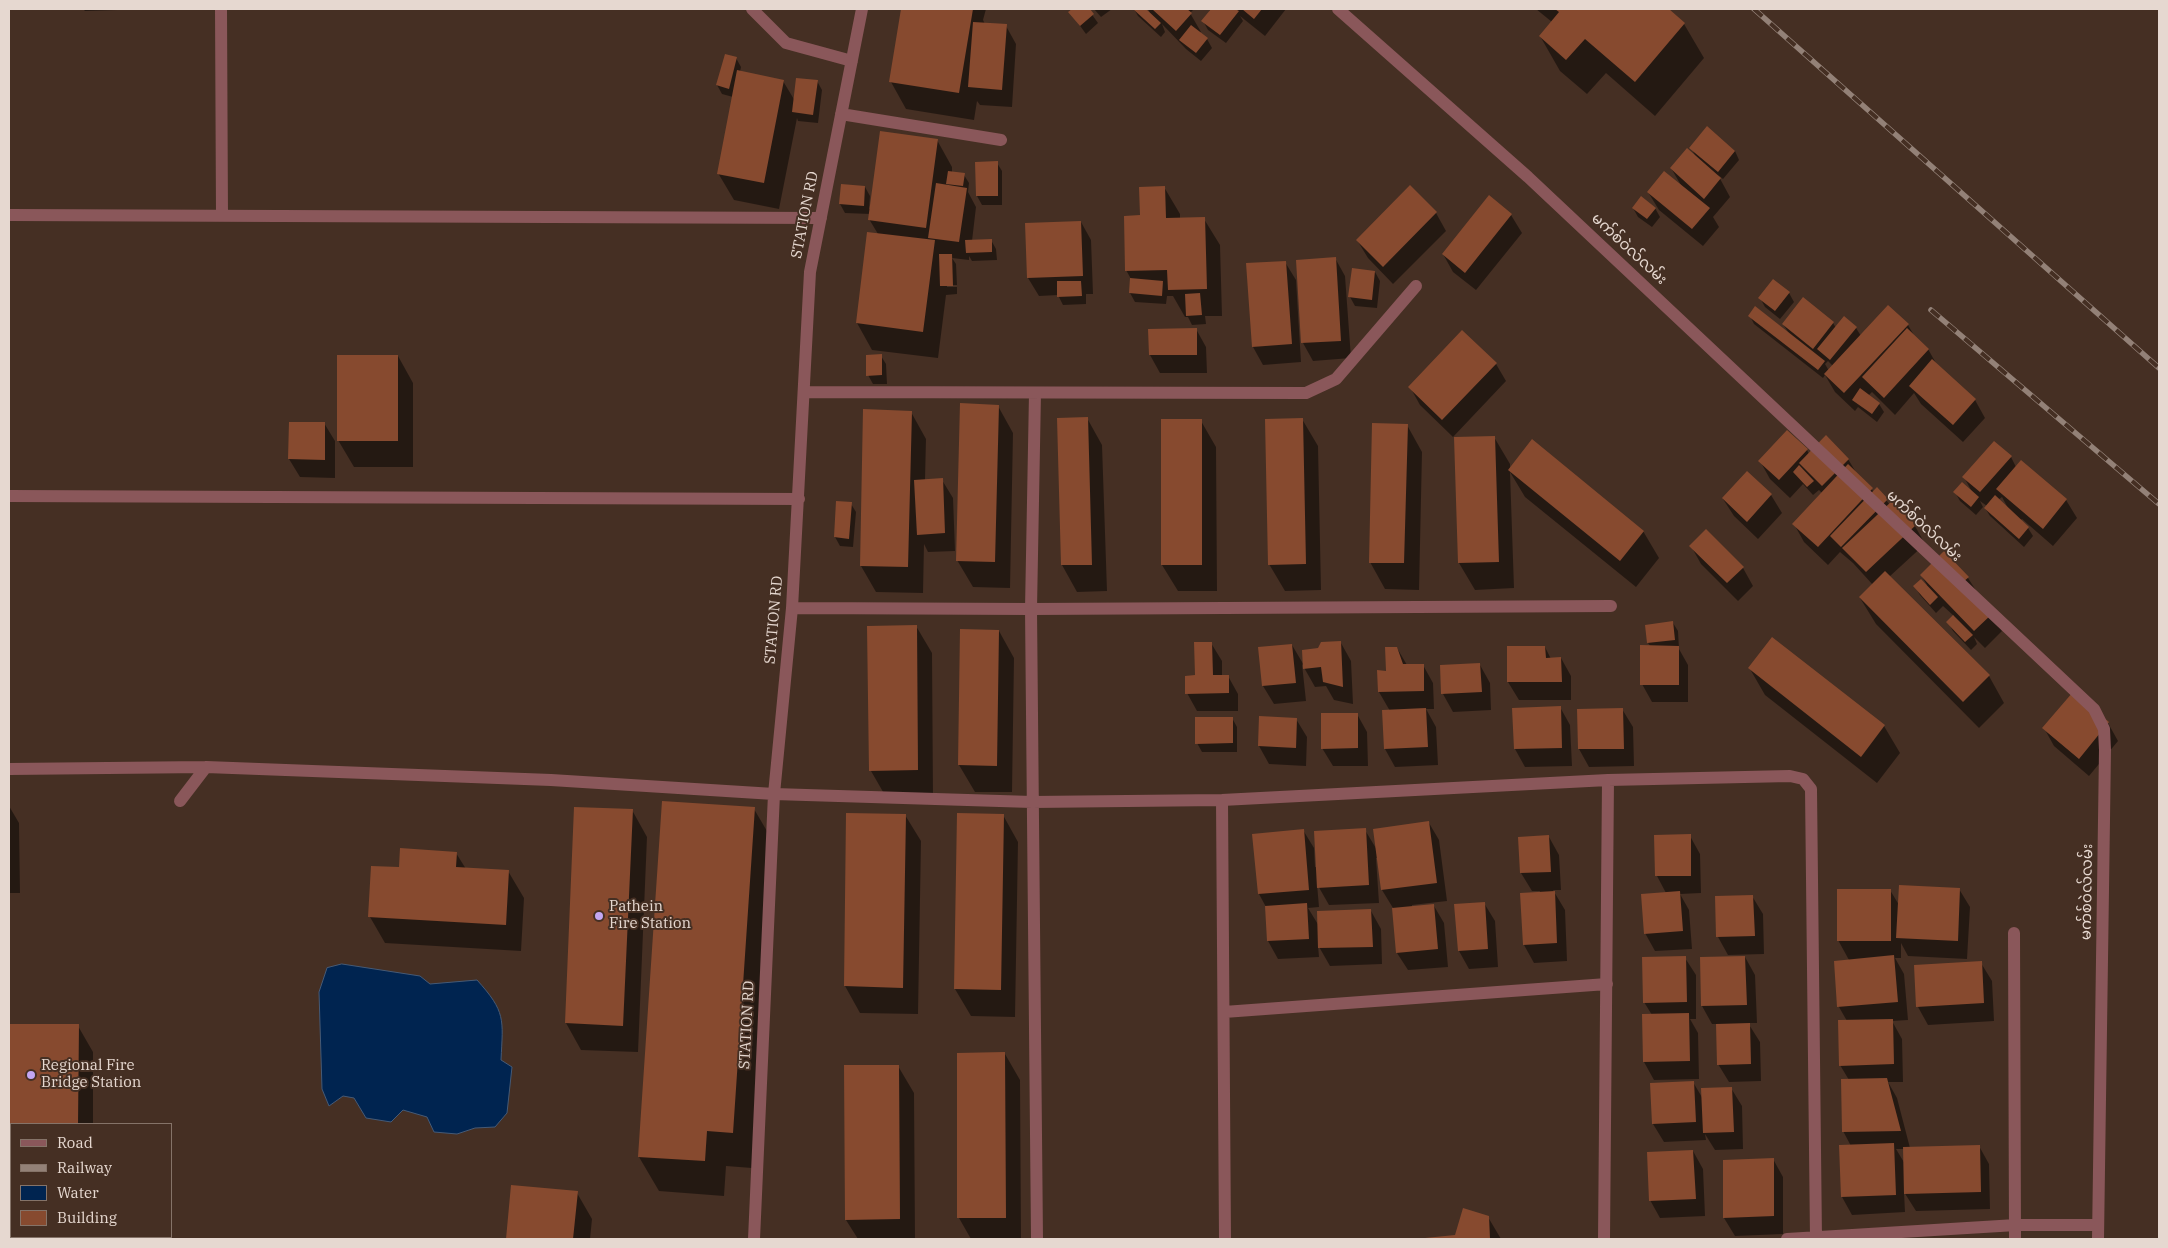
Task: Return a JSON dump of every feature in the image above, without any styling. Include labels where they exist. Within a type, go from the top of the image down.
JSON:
[{"type":"street","points":[[221,9],[222,216]]},
{"type":"street","points":[[752,9],[786,43],[852,61]]},
{"type":"street","name":"STATION RD","points":[[754,1239],[774,794],[792,608],[810,272],[862,9]]},
{"type":"street","name":"မက်စ်ဝဲလ်လမ်း","points":[[1338,9],[1528,177],[2094,709],[2104,729],[2105,750],[2098,1239]]},
{"type":"street","points":[[841,114],[1001,140]]},
{"type":"street","points":[[9,215],[821,218]]},
{"type":"street","points":[[804,392],[1306,393],[1336,379],[1416,286]]},
{"type":"street","points":[[1035,393],[1031,609],[1037,1239]]},
{"type":"street","points":[[9,496],[799,499]]},
{"type":"street","points":[[792,608],[1031,609],[1611,606]]},
{"type":"street","points":[[180,801],[206,767]]},
{"type":"street","points":[[9,769],[206,767],[551,780],[774,794],[1032,802],[1222,800],[1608,780],[1790,776],[1804,779],[1810,789],[1816,1238]]},
{"type":"street","points":[[1604,1239],[1608,780]]},
{"type":"street","points":[[1222,800],[1225,1239]]},
{"type":"street","points":[[2014,933],[2015,1239]]},
{"type":"street","points":[[1224,1012],[1607,984]]},
{"type":"street","points":[[1787,1239],[2016,1225],[2098,1226]]},
{"type":"water","points":[[342,964],[420,976],[430,984],[477,980],[498,1009],[502,1025],[501,1060],[512,1067],[507,1113],[495,1127],[475,1128],[457,1134],[434,1132],[427,1117],[403,1110],[391,1122],[366,1118],[354,1098],[343,1096],[329,1106],[322,1089],[319,992],[327,968]]},
{"type":"building","points":[[901,9],[973,9],[959,93],[889,82]]},
{"type":"building","points":[[1072,9],[1090,9],[1094,14],[1080,26],[1068,12]]},
{"type":"building","points":[[1133,9],[1146,9],[1161,23],[1155,29]]},
{"type":"building","points":[[1152,9],[1187,9],[1192,13],[1176,31]]},
{"type":"building","points":[[1211,9],[1235,9],[1239,11],[1220,35],[1201,21]]},
{"type":"building","points":[[1242,9],[1262,9],[1254,19]]},
{"type":"building","points":[[1555,9],[1669,9],[1685,23],[1635,82],[1585,39],[1566,60],[1539,36],[1559,12]]},
{"type":"building","points":[[973,22],[1007,24],[1002,90],[968,87]]},
{"type":"building","points":[[1191,25],[1208,38],[1196,53],[1179,40]]},
{"type":"building","points":[[725,54],[737,57],[729,89],[716,85]]},
{"type":"building","points":[[737,70],[784,80],[764,183],[717,174]]},
{"type":"building","points":[[796,78],[818,80],[813,115],[792,112]]},
{"type":"building","points":[[1707,126],[1735,151],[1718,172],[1689,148]]},
{"type":"building","points":[[880,131],[938,139],[926,228],[868,220]]},
{"type":"building","points":[[1687,148],[1721,178],[1704,199],[1670,168]]},
{"type":"building","points":[[998,161],[998,196],[976,196],[975,162]]},
{"type":"building","points":[[948,171],[965,173],[963,186],[946,184]]},
{"type":"building","points":[[1664,171],[1710,208],[1692,229],[1647,192]]},
{"type":"building","points":[[936,183],[967,188],[959,242],[928,238]]},
{"type":"building","points":[[841,184],[865,186],[864,206],[839,204]]},
{"type":"building","points":[[1410,185],[1437,212],[1383,267],[1356,240]]},
{"type":"building","points":[[1165,186],[1166,218],[1205,217],[1207,289],[1168,290],[1167,270],[1125,271],[1124,216],[1140,215],[1139,187]]},
{"type":"building","points":[[1489,195],[1512,214],[1465,273],[1442,254]]},
{"type":"building","points":[[1641,196],[1656,208],[1647,219],[1632,208]]},
{"type":"building","points":[[1081,221],[1083,276],[1027,278],[1025,223]]},
{"type":"building","points":[[867,232],[935,240],[923,332],[856,323]]},
{"type":"building","points":[[992,239],[992,252],[966,253],[965,240]]},
{"type":"building","points":[[939,254],[952,254],[953,286],[940,286]]},
{"type":"building","points":[[1336,257],[1341,341],[1301,343],[1296,260]]},
{"type":"building","points":[[1286,261],[1292,344],[1252,347],[1246,263]]},
{"type":"building","points":[[1352,268],[1375,271],[1372,300],[1348,297]]},
{"type":"building","points":[[1130,278],[1163,281],[1162,296],[1129,293]]},
{"type":"building","points":[[1773,279],[1790,292],[1775,311],[1758,298]]},
{"type":"building","points":[[1057,281],[1081,281],[1082,296],[1057,297]]},
{"type":"building","points":[[1200,293],[1202,315],[1186,316],[1185,294]]},
{"type":"building","points":[[1803,297],[1834,322],[1813,349],[1782,324]]},
{"type":"building","points":[[1888,305],[1909,324],[1844,393],[1824,374]]},
{"type":"building","points":[[1755,306],[1825,361],[1818,370],[1748,316]]},
{"type":"building","points":[[1844,316],[1857,327],[1830,360],[1817,349]]},
{"type":"building","points":[[1197,328],[1197,355],[1149,355],[1148,329]]},
{"type":"building","points":[[1907,328],[1929,349],[1884,398],[1862,377]]},
{"type":"building","points":[[1462,330],[1497,363],[1442,420],[1408,387]]},
{"type":"building","points":[[882,354],[882,375],[866,376],[866,355]]},
{"type":"building","points":[[337,355],[398,355],[398,441],[337,441]]},
{"type":"building","points":[[1932,359],[1976,399],[1953,425],[1909,386]]},
{"type":"building","points":[[1860,388],[1880,403],[1872,414],[1852,400]]},
{"type":"building","points":[[960,403],[999,405],[995,562],[956,561]]},
{"type":"building","points":[[863,409],[912,411],[908,567],[860,566]]},
{"type":"building","points":[[1088,417],[1092,565],[1061,565],[1057,418]]},
{"type":"building","points":[[1303,418],[1306,564],[1268,565],[1265,419]]},
{"type":"building","points":[[1161,419],[1202,419],[1202,565],[1161,565]]},
{"type":"building","points":[[289,422],[325,422],[325,460],[288,459]]},
{"type":"building","points":[[1372,423],[1408,424],[1404,563],[1369,563]]},
{"type":"building","points":[[1787,430],[1808,449],[1779,480],[1758,461]]},
{"type":"building","points":[[1826,435],[1849,459],[1822,486],[1799,463]]},
{"type":"building","points":[[1495,436],[1499,562],[1458,563],[1454,437]]},
{"type":"building","points":[[1532,439],[1644,531],[1620,561],[1508,470]]},
{"type":"building","points":[[1994,441],[2012,456],[1980,492],[1962,477]]},
{"type":"building","points":[[2021,460],[2067,499],[2043,529],[1996,489]]},
{"type":"building","points":[[1848,464],[1873,488],[1818,547],[1792,524]]},
{"type":"building","points":[[1799,465],[1814,481],[1807,487],[1793,472]]},
{"type":"building","points":[[1747,471],[1772,494],[1747,522],[1722,498]]},
{"type":"building","points":[[943,478],[945,533],[917,535],[914,480]]},
{"type":"building","points":[[1962,482],[1979,497],[1971,507],[1953,492]]},
{"type":"building","points":[[1877,487],[1888,499],[1841,547],[1830,536]]},
{"type":"building","points":[[1995,495],[2029,527],[2019,539],[1984,508]]},
{"type":"building","points":[[1893,500],[1916,525],[1866,572],[1842,548]]},
{"type":"building","points":[[836,501],[852,502],[849,539],[834,537]]},
{"type":"building","points":[[1706,529],[1744,567],[1727,583],[1689,546]]},
{"type":"building","points":[[1944,551],[1969,577],[1963,582],[1993,613],[1974,631],[1920,575]]},
{"type":"building","points":[[1885,571],[1990,675],[1963,702],[1859,597]]},
{"type":"building","points":[[1921,579],[1938,597],[1930,605],[1913,586]]},
{"type":"building","points":[[1953,615],[1973,635],[1965,642],[1946,622]]},
{"type":"building","points":[[1673,621],[1675,640],[1647,643],[1645,625]]},
{"type":"building","points":[[917,625],[918,770],[869,771],[867,626]]},
{"type":"building","points":[[960,629],[999,630],[997,766],[958,765]]},
{"type":"building","points":[[1772,637],[1885,725],[1861,757],[1748,668]]},
{"type":"building","points":[[1341,641],[1343,687],[1323,682],[1321,667],[1303,669],[1302,650],[1318,648],[1321,642]]},
{"type":"building","points":[[1194,642],[1212,642],[1213,675],[1229,675],[1229,693],[1185,694],[1185,676],[1195,675]]},
{"type":"building","points":[[1292,644],[1296,683],[1262,686],[1258,647]]},
{"type":"building","points":[[1640,645],[1679,646],[1679,685],[1640,685]]},
{"type":"building","points":[[1507,646],[1545,646],[1546,658],[1561,657],[1562,682],[1507,682]]},
{"type":"building","points":[[1385,647],[1397,647],[1403,664],[1424,664],[1424,691],[1378,692],[1377,670],[1386,671]]},
{"type":"building","points":[[1480,663],[1482,692],[1441,694],[1440,665]]},
{"type":"building","points":[[2073,692],[2109,722],[2079,759],[2042,728]]},
{"type":"building","points":[[1561,706],[1562,748],[1514,749],[1512,708]]},
{"type":"building","points":[[1426,708],[1428,747],[1384,749],[1382,710]]},
{"type":"building","points":[[1623,708],[1624,749],[1578,749],[1577,709]]},
{"type":"building","points":[[1321,713],[1358,713],[1358,748],[1321,749]]},
{"type":"building","points":[[1259,716],[1297,718],[1296,748],[1258,746]]},
{"type":"building","points":[[1195,717],[1233,717],[1233,743],[1195,744]]},
{"type":"building","points":[[662,801],[755,807],[733,1133],[707,1131],[705,1161],[638,1157]]},
{"type":"building","points":[[574,807],[633,809],[623,1026],[565,1023]]},
{"type":"building","points":[[846,813],[906,814],[903,988],[844,986]]},
{"type":"building","points":[[957,813],[1004,814],[1001,990],[954,989]]},
{"type":"building","points":[[1429,821],[1437,883],[1381,890],[1373,829]]},
{"type":"building","points":[[1366,828],[1369,885],[1317,888],[1314,831]]},
{"type":"building","points":[[1304,829],[1309,890],[1258,894],[1252,834]]},
{"type":"building","points":[[1691,834],[1691,876],[1655,876],[1654,835]]},
{"type":"building","points":[[1549,835],[1551,872],[1520,873],[1518,837]]},
{"type":"building","points":[[400,848],[457,852],[456,867],[509,870],[506,925],[368,917],[371,866],[399,867]]},
{"type":"building","points":[[1899,885],[1960,888],[1958,941],[1896,938]]},
{"type":"building","points":[[1837,889],[1891,889],[1891,941],[1837,941]]},
{"type":"building","points":[[1555,891],[1557,943],[1523,945],[1520,893]]},
{"type":"building","points":[[1680,891],[1683,931],[1644,934],[1641,894]]},
{"type":"building","points":[[1753,895],[1755,936],[1716,937],[1715,896]]},
{"type":"building","points":[[1485,902],[1488,949],[1458,951],[1454,904]]},
{"type":"building","points":[[1307,903],[1309,939],[1267,941],[1265,906]]},
{"type":"building","points":[[1434,904],[1438,949],[1396,953],[1392,908]]},
{"type":"building","points":[[1371,909],[1373,947],[1318,948],[1317,911]]},
{"type":"building","points":[[1894,955],[1898,1002],[1837,1007],[1834,961]]},
{"type":"building","points":[[1686,956],[1687,1002],[1643,1003],[1642,957]]},
{"type":"building","points":[[1745,956],[1747,1005],[1701,1006],[1700,957]]},
{"type":"building","points":[[1982,961],[1984,1003],[1916,1007],[1914,965]]},
{"type":"building","points":[[1689,1013],[1690,1061],[1643,1062],[1642,1014]]},
{"type":"building","points":[[1893,1019],[1894,1064],[1839,1066],[1838,1020]]},
{"type":"building","points":[[1750,1023],[1751,1064],[1717,1065],[1716,1024]]},
{"type":"building","points":[[9,1024],[79,1024],[78,1123],[10,1123],[9,1131]]},
{"type":"building","points":[[1005,1052],[1006,1218],[957,1218],[957,1053]]},
{"type":"building","points":[[844,1065],[899,1065],[900,1219],[845,1220]]},
{"type":"building","points":[[1887,1078],[1901,1131],[1842,1132],[1841,1079]]},
{"type":"building","points":[[1694,1081],[1696,1122],[1652,1124],[1650,1083]]},
{"type":"building","points":[[1732,1087],[1734,1132],[1703,1133],[1701,1088]]},
{"type":"building","points":[[1894,1143],[1896,1195],[1841,1197],[1839,1145]]},
{"type":"building","points":[[1980,1145],[1981,1192],[1904,1194],[1903,1147]]},
{"type":"building","points":[[1693,1150],[1696,1199],[1649,1201],[1647,1152]]},
{"type":"building","points":[[1774,1158],[1774,1216],[1723,1218],[1723,1160]]},
{"type":"building","points":[[511,1185],[578,1191],[573,1239],[506,1239]]},
{"type":"building","points":[[1463,1208],[1489,1216],[1490,1239],[1415,1239],[1455,1235]]},
{"type":"railway","points":[[1754,9],[2159,368]]},
{"type":"railway","points":[[1931,310],[2159,504]]},
{"type":"place","name":"Pathein Fire Station","points":[[599,916]]},
{"type":"place","name":"Regional Fire Bridge Station","points":[[31,1075]]}]
